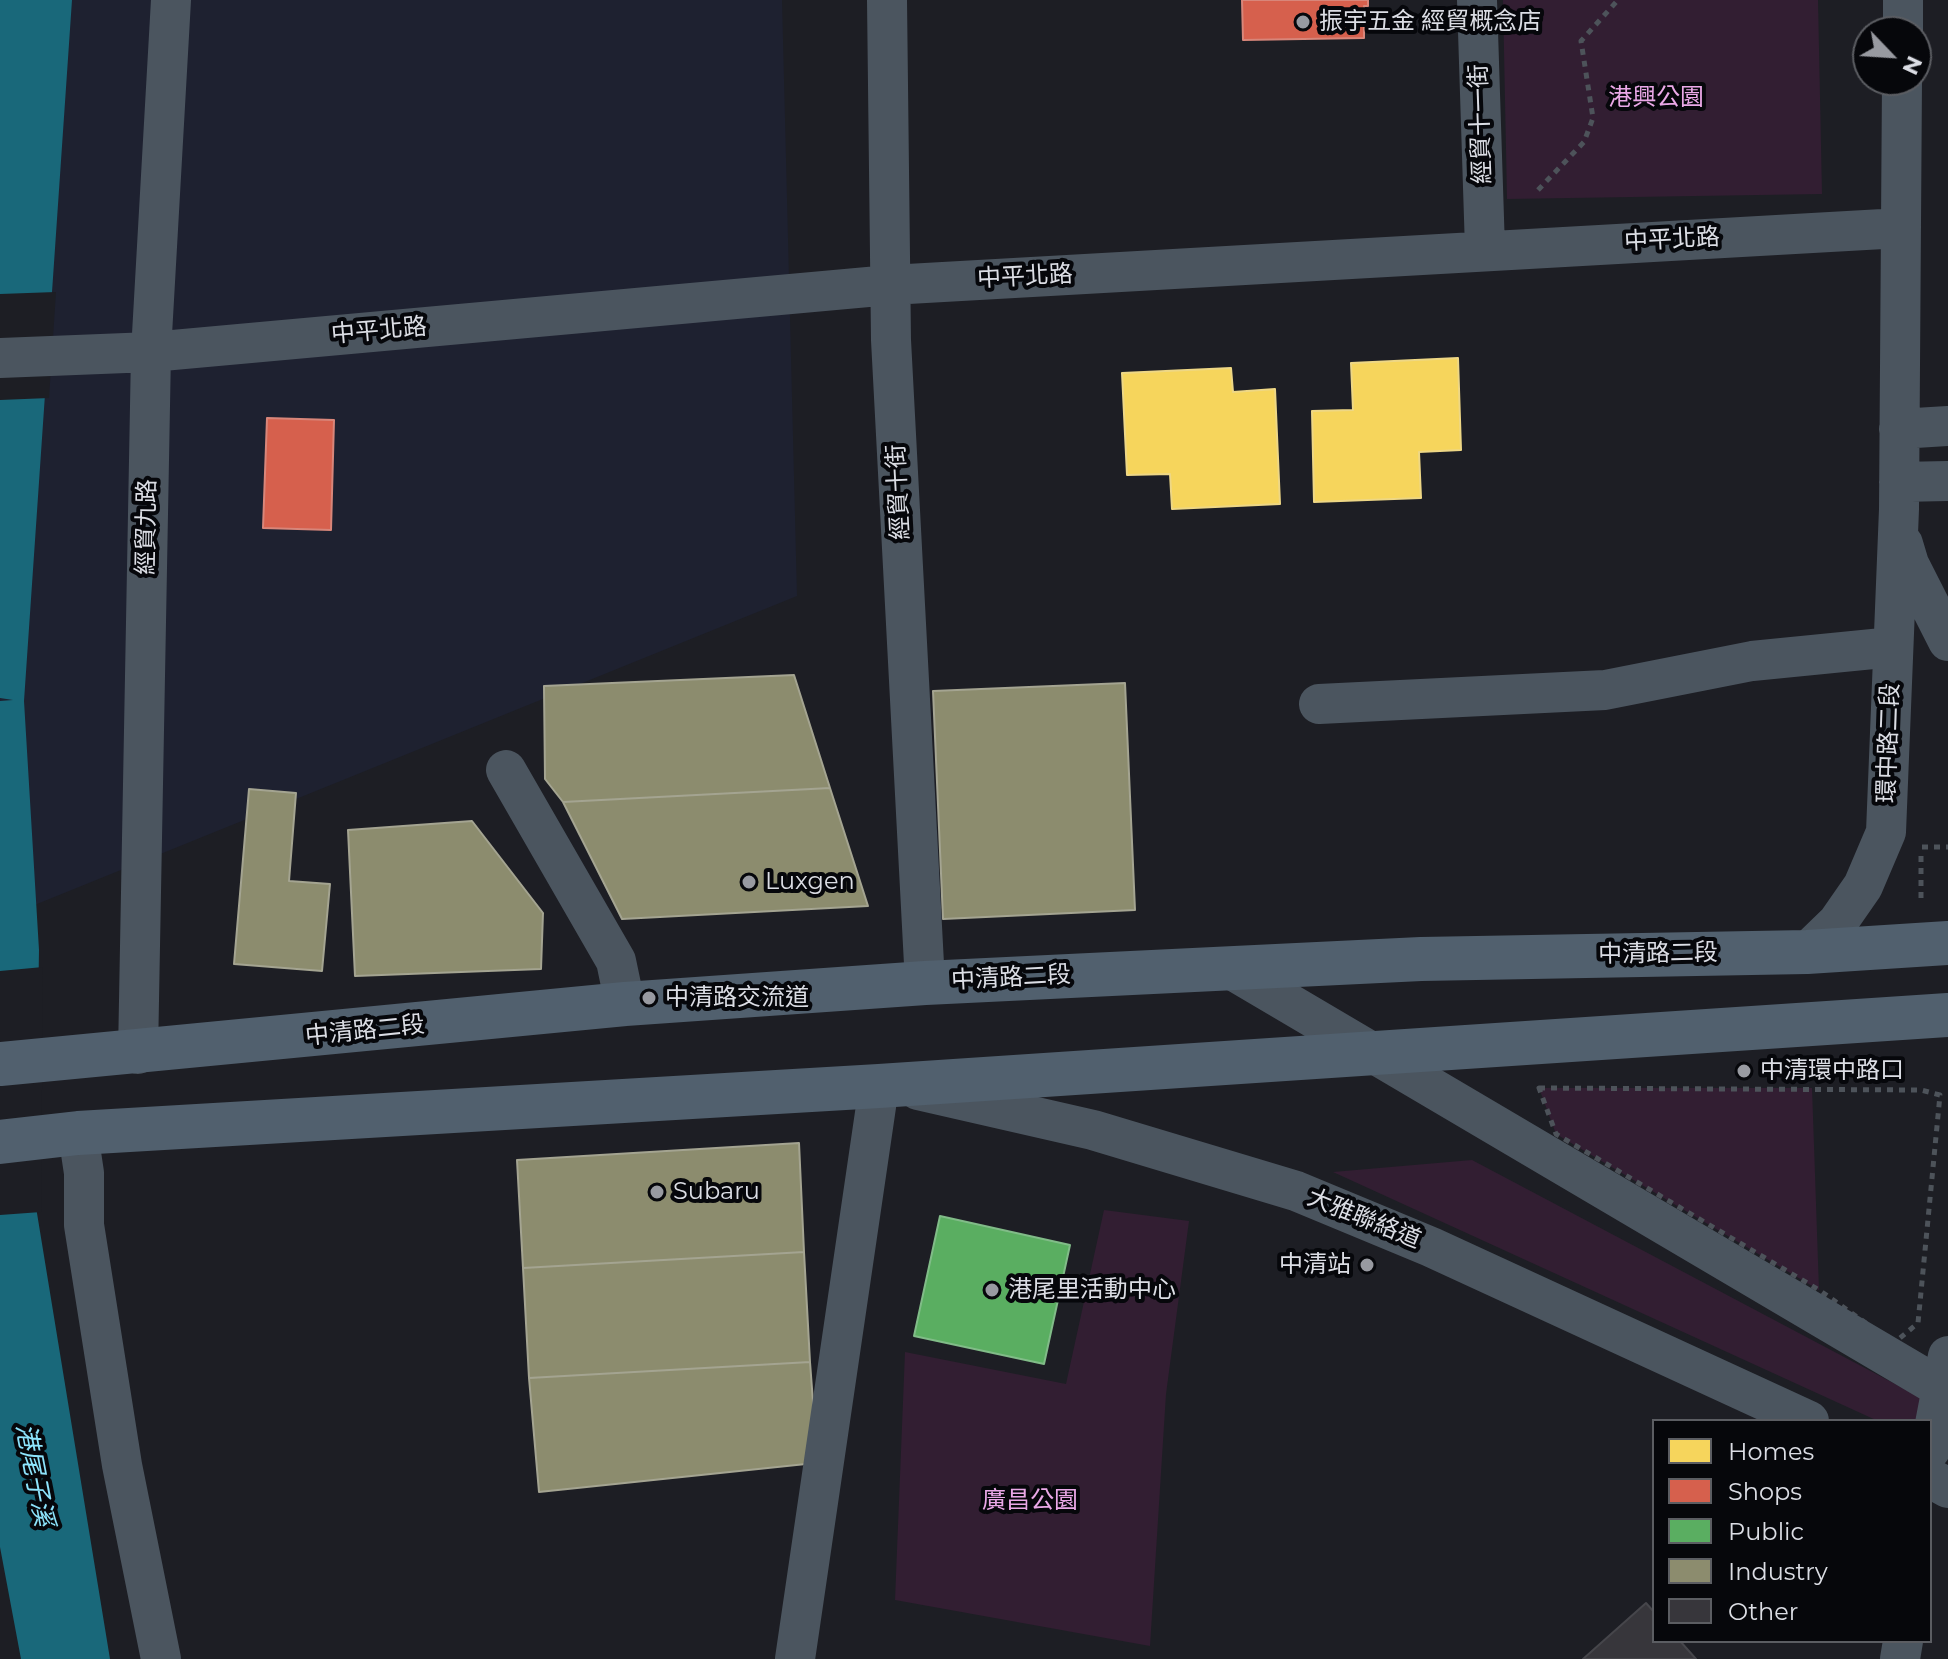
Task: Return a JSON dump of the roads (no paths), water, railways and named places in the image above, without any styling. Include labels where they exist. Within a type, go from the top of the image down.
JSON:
[{"type":"main road","name":"中清路二段","points":[[0,1064],[138,1054],[625,1004],[925,983],[1421,959],[1807,952],[1948,943]]},
{"type":"main road","points":[[0,1142],[78,1133],[887,1085],[1948,1015]]},
{"type":"street","name":"經貿九路","points":[[138,1054],[151,352],[171,0]]},
{"type":"street","name":"經貿十街","points":[[887,0],[890,285],[925,983]]},
{"type":"street","name":"經貿十一街","points":[[1477,0],[1485,249]]},
{"type":"street","name":"環中路二段","points":[[1807,952],[1838,922],[1863,886],[1886,832],[1899,496],[1902,96]]},
{"type":"street","name":"中平北路","points":[[0,358],[151,352],[890,285],[1485,249],[1901,228]]},
{"type":"street","points":[[1899,429],[1948,426]]},
{"type":"street","points":[[1899,496],[1948,481]]},
{"type":"street","name":"環中路二段","points":[[1899,496],[1909,564],[1948,641]]},
{"type":"street","points":[[1319,704],[1605,690],[1752,661],[1893,647]]},
{"type":"street","points":[[506,770],[616,961],[625,1004]]},
{"type":"street","points":[[1229,968],[1946,1379],[1932,1441]]},
{"type":"street","points":[[795,1659],[887,1085]]},
{"type":"street","name":"大雅聯絡道","points":[[887,1085],[1093,1130],[1296,1191],[1431,1247],[1805,1419]]},
{"type":"street","points":[[78,1133],[84,1173],[84,1225],[122,1465],[161,1659]]},
{"type":"water","name":"港尾子溪","points":[[0,0],[72,0],[24,701],[39,950],[35,1201],[110,1659],[21,1659],[0,1547],[0,701],[13,700],[0,698]]},
{"type":"place","name":"振宇五金 經貿概念店","points":[[1303,22]]},
{"type":"place","name":"Luxgen","points":[[749,882]]},
{"type":"place","name":"中清路交流道","points":[[649,998]]},
{"type":"place","name":"中清環中路口","points":[[1744,1071]]},
{"type":"place","name":"Subaru","points":[[657,1192]]},
{"type":"place","name":"中清站","points":[[1367,1265]]},
{"type":"place","name":"港尾里活動中心","points":[[992,1290]]},
{"type":"park label","name":"港興公園","points":[[1656,98]]},
{"type":"park label","name":"廣昌公園","points":[[1030,1501]]}]
